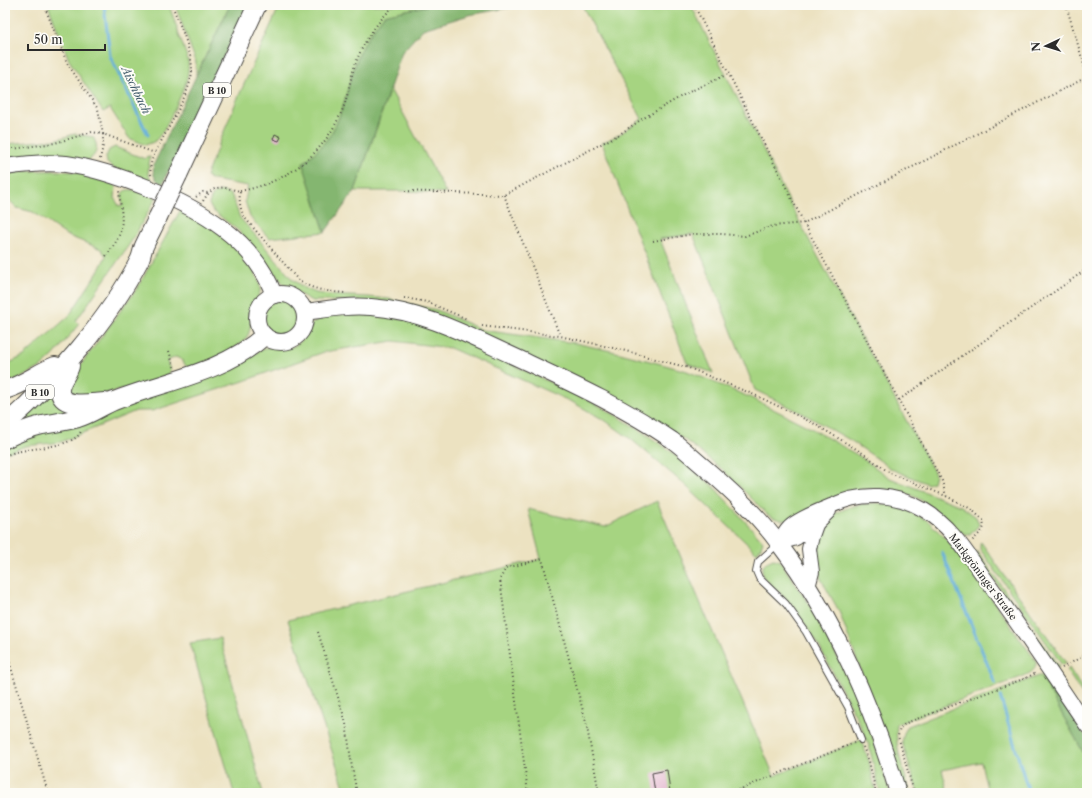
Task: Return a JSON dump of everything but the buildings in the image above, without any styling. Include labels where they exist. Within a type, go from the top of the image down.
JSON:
[{"type":"main road","name":"B 10","points":[[5,426],[36,397],[72,357],[106,312],[140,260],[144,245],[257,5]]},
{"type":"main road","points":[[5,168],[31,164],[65,164],[98,170],[155,191],[197,211],[215,222],[244,247],[263,272],[274,295]]},
{"type":"main road","name":"B 10","points":[[5,416],[55,366],[89,324],[135,255],[144,245]]},
{"type":"main road","points":[[280,294],[293,297],[298,301],[305,312],[302,330],[294,339],[282,343],[275,342],[264,336],[257,321],[258,310],[264,301],[274,295],[280,294]]},
{"type":"main road","points":[[305,312],[336,308],[366,307],[394,310],[420,316],[452,328],[556,376],[607,402],[672,441],[716,477],[753,513],[779,543],[808,587],[840,645],[869,709],[898,793]]},
{"type":"main road","points":[[5,439],[20,432],[78,418],[89,414],[113,401],[211,368],[247,350],[264,336]]},
{"type":"main road","points":[[72,357],[69,371],[60,388],[60,394],[64,399],[70,403],[76,404],[113,401]]},
{"type":"main road","points":[[5,390],[18,386],[30,380],[40,372],[55,366]]},
{"type":"street","name":"Markgröninger Straße","points":[[779,543],[790,526],[836,503],[863,496],[878,495],[906,501],[925,510],[938,520],[962,547],[1050,670],[1087,726]]},
{"type":"street","points":[[779,543],[796,538],[818,522],[836,503]]},
{"type":"street","points":[[808,587],[812,572],[809,549],[812,536],[818,522]]},
{"type":"lane","points":[[779,543],[758,562],[756,571],[759,578],[786,604],[806,632],[848,707],[861,740]]},
{"type":"path","points":[[44,5],[67,63],[98,109],[103,134],[103,146],[98,170]]},
{"type":"path","points":[[5,150],[55,143],[92,132],[103,134],[155,153],[190,80],[192,70],[191,59],[172,5]]},
{"type":"path","points":[[197,211],[212,189],[223,187],[240,191],[252,189],[280,179],[303,164],[323,144],[331,133],[341,114],[355,65],[365,41],[384,15],[395,5]]},
{"type":"path","points":[[694,5],[804,223],[942,481],[946,496]]},
{"type":"path","points":[[653,241],[693,234],[745,236],[773,226],[804,223],[1087,76],[1066,5]]},
{"type":"path","points":[[405,191],[504,196],[620,134],[682,96],[728,74]]},
{"type":"path","points":[[240,191],[240,205],[245,218],[300,281],[318,290],[352,293]]},
{"type":"path","points":[[504,196],[560,336]]},
{"type":"path","points":[[106,256],[116,242],[121,231],[123,219],[120,204]]},
{"type":"path","points":[[899,400],[1087,269]]},
{"type":"path","points":[[400,297],[426,302],[469,320]]},
{"type":"path","points":[[482,326],[560,336],[622,350],[689,368],[757,396],[813,423],[861,452],[890,473],[946,496],[971,509],[983,520],[984,527],[972,541],[962,547]]},
{"type":"path","points":[[168,351],[178,380]]},
{"type":"path","points":[[5,456],[28,449],[63,444],[75,439],[81,432],[78,418]]},
{"type":"path","points":[[528,793],[500,579],[506,568],[542,559],[586,722],[599,793]]},
{"type":"path","points":[[318,632],[346,723],[357,793]]},
{"type":"path","points":[[5,647],[48,793]]},
{"type":"path","points":[[914,793],[898,736],[900,728],[906,723],[1050,670],[1087,654]]},
{"type":"path","points":[[731,793],[861,740],[869,761],[876,793]]},
{"type":"green space","points":[[48,5],[169,5],[188,60],[188,73],[180,98],[159,137],[154,142],[146,145],[129,138],[110,108],[103,112],[69,60]]},
{"type":"green space","points":[[175,5],[230,5],[196,76],[196,62]]},
{"type":"green space","points":[[230,5],[248,5],[172,167],[167,173],[163,184],[160,183],[154,176],[154,164]]},
{"type":"green space","points":[[280,5],[430,5],[384,15],[360,51],[340,116],[332,132],[322,145],[303,163],[325,232],[269,238],[250,217],[245,201],[248,186],[213,180],[206,176],[236,102]]},
{"type":"green space","points":[[430,5],[524,5],[469,15],[423,29],[402,52],[355,191],[325,232],[303,164],[322,145],[332,132],[340,116],[360,51],[384,15]]},
{"type":"green space","points":[[582,5],[612,5],[613,7],[613,5],[691,5],[800,223],[935,474],[933,482],[928,484],[891,469],[850,440],[802,413],[755,390],[693,234],[660,239],[713,373],[687,363],[602,143],[620,134],[642,119]]},
{"type":"green space","points":[[390,89],[446,193],[355,191]]},
{"type":"green space","points":[[75,134],[93,137],[96,144],[96,150],[94,155],[89,160],[5,161],[5,144],[54,140]]},
{"type":"green space","points":[[115,147],[145,159],[147,156],[150,157],[148,173],[153,184],[113,168],[107,163],[106,157],[109,150]]},
{"type":"green space","points":[[24,171],[84,173],[106,180],[116,186],[115,199],[119,206],[123,205],[123,192],[127,190],[138,191],[156,198],[133,239],[76,321],[79,324],[54,355],[41,367],[5,386],[5,365],[24,356],[69,316],[99,270],[106,256],[101,249],[66,235],[33,212],[17,208],[5,196],[5,174]]},
{"type":"green space","points":[[221,191],[232,196],[240,218],[291,278],[304,288],[316,293],[330,295],[389,299],[437,310],[482,330],[575,343],[620,353],[687,371],[749,397],[807,426],[859,456],[890,478],[961,506],[976,517],[979,525],[970,535],[964,534],[948,523],[929,505],[918,498],[892,490],[879,489],[865,489],[839,495],[822,502],[789,520],[774,518],[768,515],[722,469],[685,440],[615,398],[357,301],[312,301],[285,286],[239,231],[212,210],[209,204],[211,198],[215,193]]},
{"type":"green space","points":[[181,209],[220,233],[253,269],[260,284],[260,291],[253,308],[248,335],[244,341],[230,351],[188,369],[182,360],[176,357],[167,361],[170,370],[169,375],[138,386],[86,398],[72,394],[69,389],[74,374],[138,287]]},
{"type":"green space","points":[[285,300],[294,305],[298,311],[298,325],[294,331],[285,336],[277,336],[268,331],[264,325],[263,314],[268,305],[274,301]]},
{"type":"green space","points":[[343,314],[367,314],[406,320],[454,337],[598,405],[635,427],[669,450],[713,486],[763,541],[761,547],[757,553],[685,485],[632,440],[606,421],[574,403],[450,348],[393,341],[324,352],[241,382],[152,411],[136,411],[61,442],[26,446],[5,453],[5,445],[247,358],[266,348],[288,348],[294,346],[301,341],[310,326],[316,321]]},
{"type":"green space","points":[[51,391],[76,411],[16,426]]},
{"type":"green space","points":[[657,501],[774,776],[861,740],[869,761],[876,793],[734,793],[748,786],[731,793],[346,793],[288,620],[541,559],[528,509],[605,527]]},
{"type":"green space","points":[[876,503],[903,508],[927,520],[957,550],[1036,661],[1033,670],[1024,676],[897,724],[896,733],[898,750],[910,793],[905,793],[839,611],[821,579],[816,566],[815,539],[827,520],[836,513],[850,507]]},
{"type":"green space","points":[[981,542],[1066,663],[1062,665],[980,549]]},
{"type":"green space","points":[[977,551],[1059,667],[1057,668],[979,559]]},
{"type":"green space","points":[[773,559],[779,560],[813,610],[844,670],[868,722],[890,793],[880,793],[869,746],[861,726],[818,644],[793,606],[763,577],[762,569],[765,563]]},
{"type":"green space","points":[[220,638],[263,793],[234,793],[190,643]]},
{"type":"green space","points":[[1069,668],[1087,696],[1087,701],[1067,671]]},
{"type":"green space","points":[[1038,676],[1044,676],[1043,680],[1087,759],[1087,793],[988,793],[981,762],[942,770],[948,793],[918,793],[902,742],[904,733],[908,726]]},
{"type":"green space","points":[[1044,676],[1047,677],[1087,738],[1087,759],[1043,680]]},
{"type":"waterway","name":"Aischbach","points":[[104,5],[110,56],[148,135]]},
{"type":"waterway","points":[[942,552],[995,683]]},
{"type":"waterway","points":[[1000,696],[1029,793]]}]
